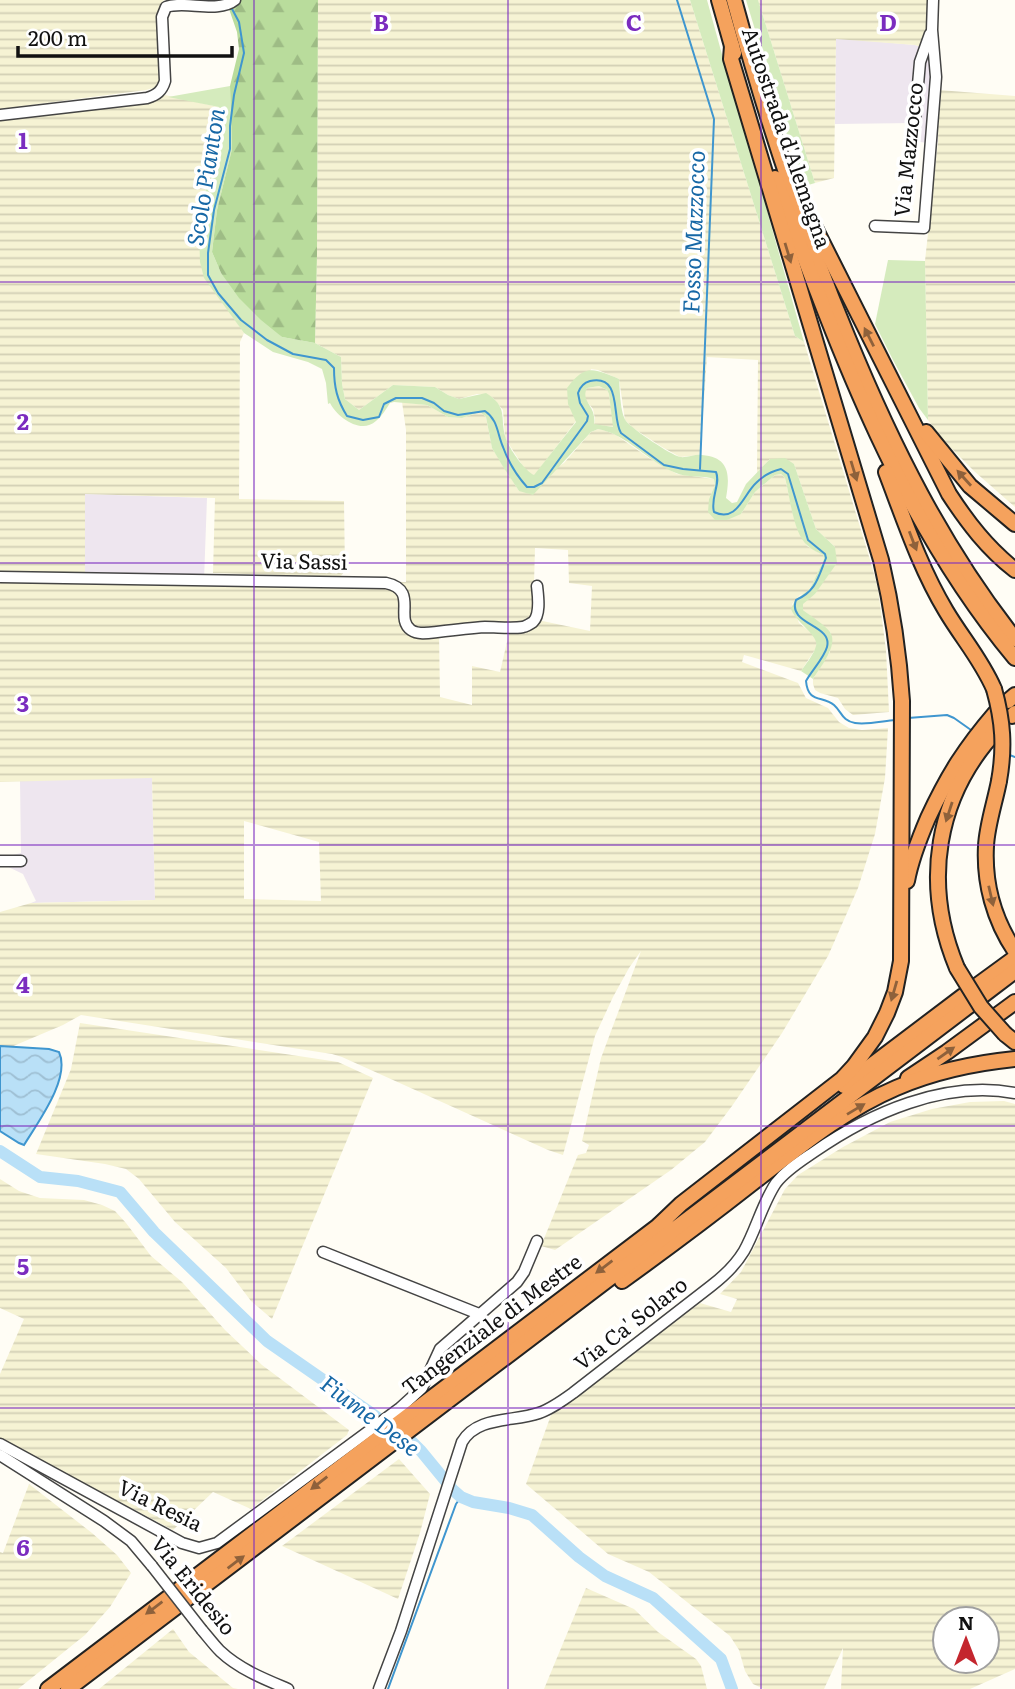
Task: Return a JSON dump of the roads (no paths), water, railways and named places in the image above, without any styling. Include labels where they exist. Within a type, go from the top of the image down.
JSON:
[{"type":"highway","name":"Autostrada d'Alemagna","points":[[719,0],[768,161],[822,288]]},
{"type":"highway","name":"Autostrada d'Alemagna","points":[[734,0],[756,81],[822,288]]},
{"type":"highway","points":[[732,46],[731,59],[881,560],[894,617],[902,701],[902,924]]},
{"type":"highway","points":[[756,81],[765,97],[818,237],[949,494],[988,547],[1015,570]]},
{"type":"highway","points":[[822,288],[865,408],[907,495],[1015,658]]},
{"type":"highway","points":[[822,288],[909,473],[968,585],[1015,639]]},
{"type":"highway","points":[[900,398],[970,486],[1015,524]]},
{"type":"highway","points":[[865,408],[871,433],[926,574],[946,612],[975,652],[994,689],[1003,730],[1003,756],[986,844],[986,874],[992,905],[1014,961]]},
{"type":"highway","points":[[659,1226],[681,1203],[842,1079],[875,1037],[892,1001],[901,961],[902,924],[913,855],[943,786],[991,730],[996,712]]},
{"type":"highway","points":[[975,747],[950,806],[943,831],[937,880],[939,906],[957,968],[981,1007],[1010,1038]]},
{"type":"highway","name":"Tangenziale di Mestre","points":[[407,1417],[462,1389],[1014,961]]},
{"type":"highway","name":"Tangenziale di Mestre","points":[[48,1689],[659,1226],[972,996]]},
{"type":"highway","points":[[462,1389],[475,1387],[644,1265],[824,1129],[857,1107],[889,1091],[1015,1002]]},
{"type":"highway","points":[[889,1091],[946,1072],[1015,1059]]},
{"type":"highway","name":"Tangenziale di Mestre","points":[[68,1689],[372,1443]]},
{"type":"street","name":"Via Mazzocco","points":[[876,226],[924,228],[936,77],[932,30],[933,0]]},
{"type":"street","points":[[0,115],[155,96],[165,81],[162,21],[164,9],[175,3],[232,2]]},
{"type":"street","name":"Via Mazzocco","points":[[913,141],[920,62],[932,30]]},
{"type":"street","name":"Via Sassi","points":[[0,577],[386,583],[402,591],[408,628],[425,634],[469,628],[526,626],[537,616],[537,586]]},
{"type":"street","points":[[0,861],[21,861]]},
{"type":"street","name":"Via Ca' Solaro","points":[[379,1689],[466,1434],[482,1425],[534,1415],[561,1402],[720,1279],[744,1251],[777,1183],[820,1148],[875,1116],[912,1102],[949,1093],[1015,1093]]},
{"type":"street","points":[[407,1417],[440,1349],[517,1282],[537,1241]]},
{"type":"street","points":[[323,1252],[479,1314]]},
{"type":"street","name":"Via Resia","points":[[0,1444],[182,1543],[199,1549],[217,1543],[372,1443]]},
{"type":"street","name":"Via Eridesio","points":[[0,1455],[131,1541],[220,1651],[238,1665],[288,1689]]},
{"type":"water","points":[[0,1046],[49,1049],[59,1052],[62,1063],[61,1074],[51,1100],[24,1145],[0,1131]]},
{"type":"waterway","name":"Fosso Mazzocco","points":[[677,0],[714,119],[700,469]]},
{"type":"waterway","name":"Scolo Pianton","points":[[231,7],[239,22],[244,53],[234,95],[230,149],[214,210],[208,275],[218,293],[241,320],[267,340],[293,354],[326,360],[334,368],[337,393],[347,416],[363,420],[379,417],[384,404],[396,398],[422,398],[444,411],[458,415],[485,411],[495,423],[510,463],[527,487],[542,483],[587,421],[588,416],[580,403],[578,393],[582,386],[590,381],[600,381],[612,390],[621,433],[664,465],[716,472],[714,512],[728,514],[734,511],[759,480],[781,469],[788,474],[808,540],[825,554],[826,558],[812,588],[796,600],[798,615],[827,639],[827,647],[821,660],[806,681],[807,688],[813,696],[834,705],[851,722],[865,724],[895,720]]},
{"type":"waterway","name":"Scolo Pianton","points":[[908,718],[947,715],[971,730]]},
{"type":"waterway","name":"Scolo Pianton","points":[[1007,754],[1015,757]]},
{"type":"waterway","name":"Fiume Dese","points":[[0,1151],[40,1177],[78,1181],[120,1192],[154,1232],[267,1341],[411,1441],[461,1497],[532,1515],[605,1576],[653,1598],[721,1659],[732,1689]]},
{"type":"waterway","points":[[388,1689],[456,1504],[461,1497]]}]
